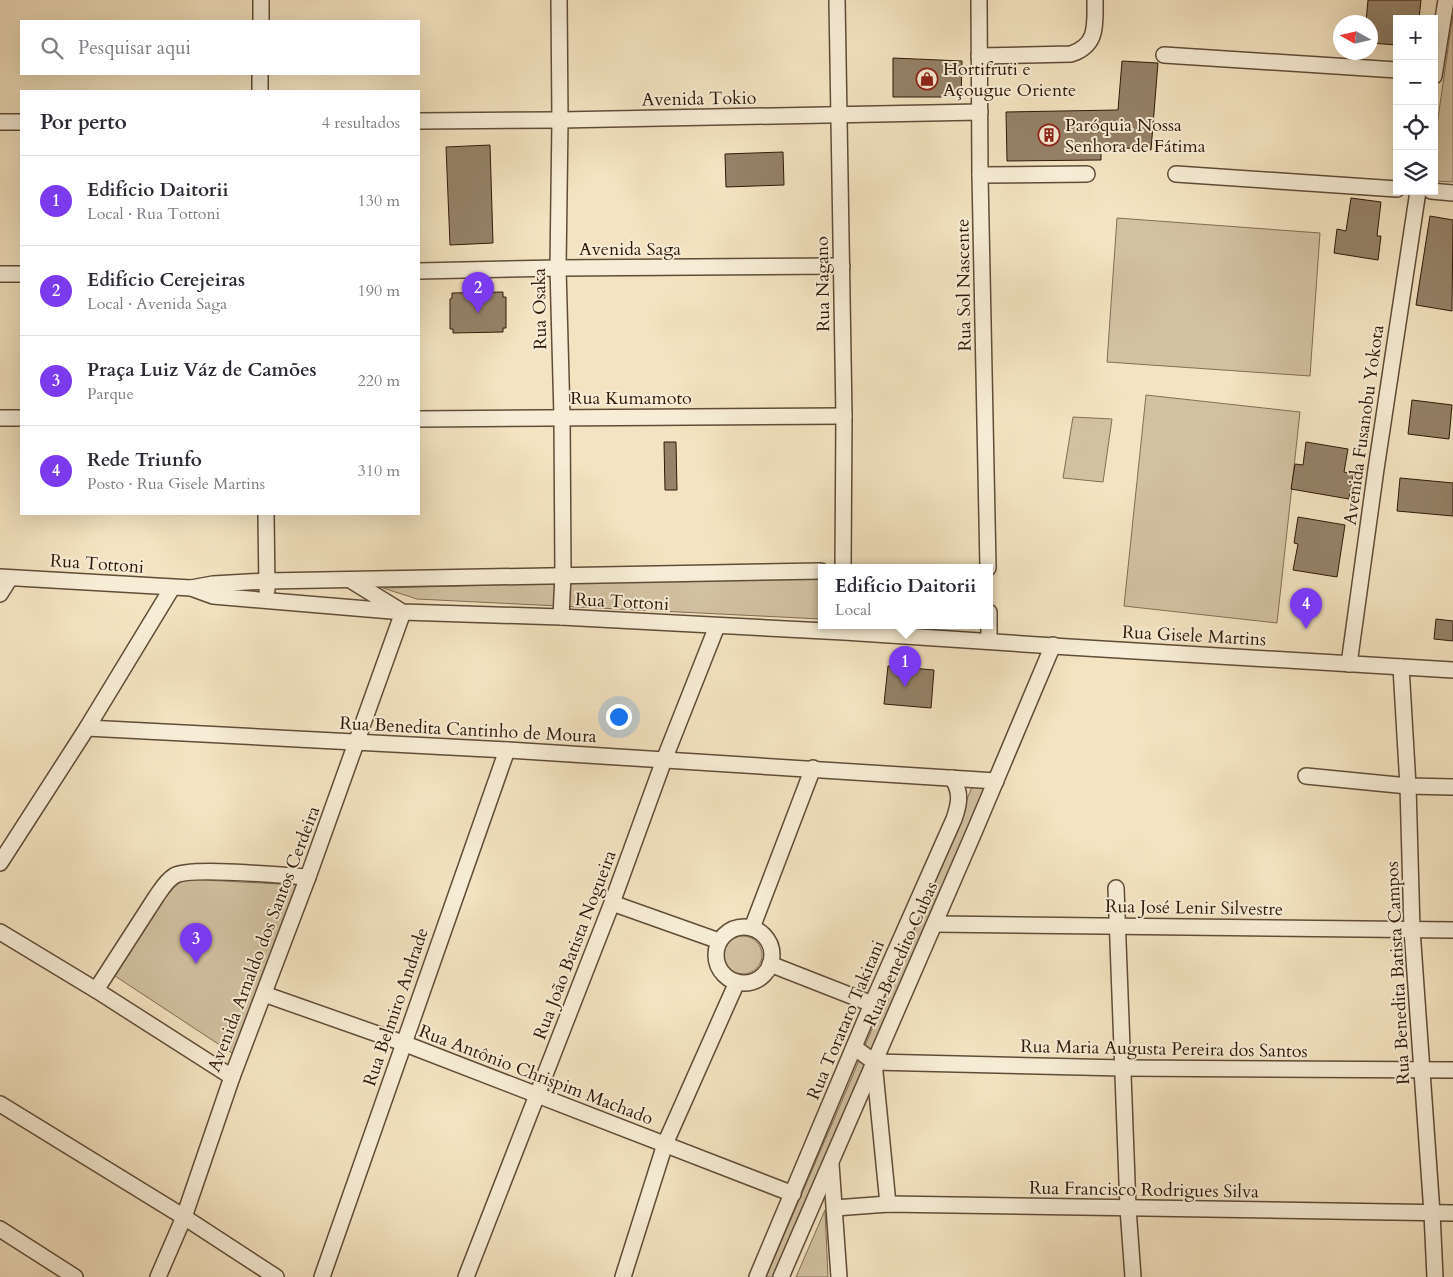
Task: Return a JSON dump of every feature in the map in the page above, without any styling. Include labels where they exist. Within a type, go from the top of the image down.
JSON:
[{"type":"street","points":[[260,0],[260,20]]},
{"type":"street","name":"Rua Osaka","points":[[559,0],[558,268],[564,575],[562,617]]},
{"type":"street","name":"Rua Nagano","points":[[837,0],[844,416],[844,564]]},
{"type":"street","name":"Rua Sol Nascente","points":[[979,0],[980,175],[988,564]]},
{"type":"street","points":[[979,56],[1071,54],[1082,50],[1090,43],[1094,33],[1095,0]]},
{"type":"street","points":[[1436,60],[1446,0]]},
{"type":"street","points":[[1164,55],[1393,70]]},
{"type":"street","points":[[260,75],[260,90]]},
{"type":"street","name":"Avenida Tokio","points":[[420,121],[980,112]]},
{"type":"street","points":[[0,122],[20,122]]},
{"type":"street","points":[[980,175],[1087,174]]},
{"type":"street","points":[[1176,174],[1393,189]]},
{"type":"street","points":[[1438,192],[1453,193]]},
{"type":"street","name":"Avenida Fusanobu Yokota","points":[[1349,664],[1417,195]]},
{"type":"street","name":"Avenida Saga","points":[[420,271],[842,266]]},
{"type":"street","points":[[0,274],[20,274]]},
{"type":"street","name":"Rua Kumamoto","points":[[420,419],[844,416]]},
{"type":"street","points":[[0,418],[20,418]]},
{"type":"street","points":[[266,515],[268,602]]},
{"type":"street","name":"Rua Tottoni","points":[[5,577],[191,588],[213,584],[267,581],[818,571]]},
{"type":"street","points":[[0,594],[5,577]]},
{"type":"street","points":[[352,580],[403,612]]},
{"type":"street","points":[[0,863],[87,728],[172,588]]},
{"type":"street","name":"Rua Tottoni","points":[[191,588],[213,596],[403,612],[562,617],[717,626],[818,628]]},
{"type":"street","name":"Avenida Arnaldo dos Santos Cerdeira","points":[[158,1277],[184,1217],[232,1077],[308,877],[403,612]]},
{"type":"street","name":"Rua João Batista Nogueira","points":[[466,1277],[612,903],[664,760],[717,626]]},
{"type":"street","name":"Rua Tottoni","points":[[844,629],[1053,646]]},
{"type":"street","points":[[989,629],[989,641]]},
{"type":"street","name":"Rua Gisele Martins","points":[[1053,646],[1453,670]]},
{"type":"street","name":"Rua Benedito Cubas","points":[[781,1277],[976,830],[1053,646]]},
{"type":"street","name":"Rua Benedita Batista Campos","points":[[1401,667],[1408,786],[1412,930],[1432,1213],[1434,1277]]},
{"type":"street","name":"Rua Benedita Cantinho de Moura","points":[[87,728],[507,750],[996,781]]},
{"type":"street","name":"Rua Belmiro Andrade","points":[[322,1277],[507,750]]},
{"type":"street","points":[[752,928],[813,768]]},
{"type":"street","points":[[1306,776],[1408,786],[1453,787]]},
{"type":"street","name":"Rua Torataro Takitani","points":[[757,1277],[872,1004],[954,819],[959,799],[958,789],[952,778]]},
{"type":"street","points":[[954,819],[961,820],[976,830]]},
{"type":"street","points":[[96,990],[156,897],[165,884],[174,876],[194,871],[308,877]]},
{"type":"street","points":[[1116,888],[1132,1277]]},
{"type":"street","points":[[612,903],[719,941]]},
{"type":"street","name":"Rua José Lenir Silvestre","points":[[935,924],[1453,930]]},
{"type":"street","points":[[740,927],[752,928],[759,931],[768,940],[771,949],[770,964],[764,974],[756,980],[737,982],[726,977],[720,969],[716,960],[716,951],[719,941],[731,930],[740,927]]},
{"type":"street","points":[[0,932],[96,990],[232,1077]]},
{"type":"street","points":[[770,964],[872,1004]]},
{"type":"street","points":[[623,1277],[665,1144],[737,982]]},
{"type":"street","name":"Rua Antônio Chrispim Machado","points":[[264,994],[403,1043],[793,1194]]},
{"type":"street","points":[[854,1046],[874,1062],[888,1204]]},
{"type":"street","name":"Rua Maria Augusta Pereira dos Santos","points":[[874,1062],[1123,1068],[1453,1070]]},
{"type":"street","points":[[0,1104],[184,1217],[276,1277]]},
{"type":"street","points":[[831,1162],[839,1277]]},
{"type":"street","name":"Rua Francisco Rodrigues Silva","points":[[835,1208],[888,1204],[1453,1213]]},
{"type":"street","points":[[0,1229],[75,1277]]},
{"type":"shaded area","points":[[1453,14],[1453,182],[1438,181],[1438,118]]},
{"type":"shaded area","points":[[1117,218],[1320,233],[1310,376],[1107,362]]},
{"type":"shaded area","points":[[1146,395],[1300,412],[1277,623],[1124,606]]},
{"type":"shaded area","points":[[1073,417],[1112,419],[1103,482],[1063,478]]},
{"type":"shaded area","points":[[818,576],[818,619],[417,599],[383,588]]},
{"type":"shaded area","points":[[972,787],[984,788],[960,851],[778,1277],[766,1277],[850,1082]]},
{"type":"shaded area","points":[[186,879],[298,885],[235,1055],[115,976],[166,896],[176,885]]},
{"type":"shaded area","points":[[743,936],[757,941],[762,955],[757,969],[743,974],[729,969],[724,955],[729,941]]},
{"type":"shaded area","points":[[825,1210],[828,1277],[796,1277]]},
{"type":"building","points":[[1368,0],[1421,0],[1419,15],[1393,15],[1393,45],[1378,44],[1378,15],[1367,15]]},
{"type":"building","name":"Hortifruti e Açougue Oriente","points":[[893,58],[962,61],[961,97],[893,97]]},
{"type":"building","points":[[1122,61],[1158,63],[1151,150],[1101,146],[1101,160],[1007,161],[1006,112],[1118,110]]},
{"type":"building","points":[[490,145],[493,243],[450,245],[446,147]]},
{"type":"building","points":[[783,152],[784,185],[726,187],[725,154]]},
{"type":"building","points":[[1351,198],[1381,202],[1377,236],[1381,236],[1378,260],[1334,253],[1337,229],[1346,231]]},
{"type":"building","points":[[1430,216],[1453,220],[1452,311],[1416,305]]},
{"type":"building","points":[[503,292],[503,297],[506,297],[506,328],[503,328],[503,332],[453,333],[453,329],[450,329],[450,299],[452,298],[452,293]]},
{"type":"building","points":[[1412,400],[1452,405],[1449,439],[1408,434]]},
{"type":"building","points":[[664,442],[676,442],[677,490],[665,490]]},
{"type":"building","points":[[1306,442],[1348,449],[1344,472],[1353,474],[1349,499],[1291,489],[1295,464],[1303,465]]},
{"type":"building","points":[[1400,478],[1453,483],[1453,516],[1397,511]]},
{"type":"building","points":[[1298,517],[1345,525],[1337,577],[1293,570],[1298,544],[1294,543]]},
{"type":"building","points":[[1436,619],[1453,621],[1453,641],[1434,639]]},
{"type":"building","points":[[888,666],[934,670],[931,708],[884,704]]},
{"type":"place","name":"Hortifruti e Açougue Oriente","points":[[927,79]]},
{"type":"place","name":"Paróquia Nossa Senhora de Fátima","points":[[1049,135]]},
{"type":"place","name":"Edifício Cerejeiras","points":[[478,313]]},
{"type":"place","name":"Rede Triunfo","points":[[1306,629]]},
{"type":"place","name":"Edifício Daitorii","points":[[905,687]]},
{"type":"place","name":"Praça Luiz Váz de Camões","points":[[196,964]]}]
